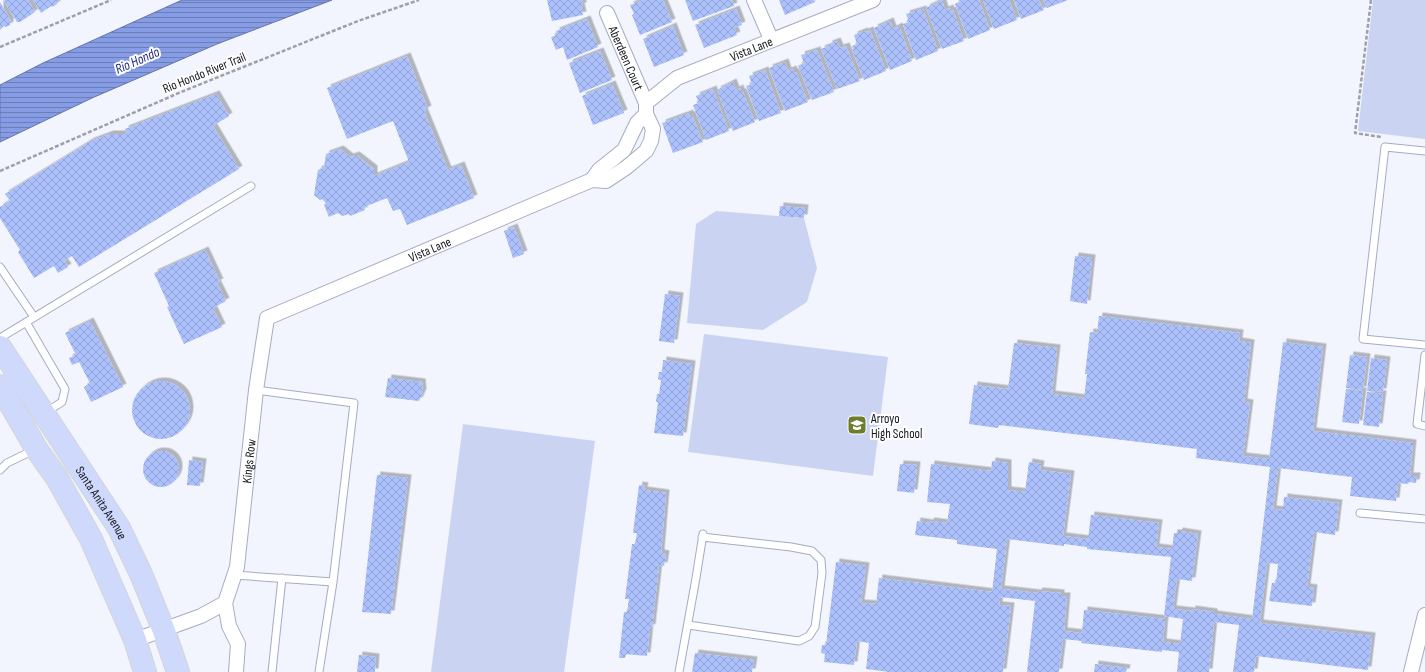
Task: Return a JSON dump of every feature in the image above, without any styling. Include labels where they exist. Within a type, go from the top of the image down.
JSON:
[{"type":"main road","name":"Santa Anita Avenue","points":[[0,347],[119,528],[141,574],[164,631],[178,672]]},
{"type":"main road","name":"Santa Anita Avenue","points":[[0,386],[36,450],[57,478],[91,539],[135,640],[145,672]]},
{"type":"main road","points":[[36,450],[58,457],[72,479],[86,493],[102,502]]},
{"type":"street","points":[[754,0],[771,39]]},
{"type":"street","name":"Vista Lane","points":[[592,180],[599,170],[624,150],[637,123],[646,109],[677,78],[771,39],[873,0]]},
{"type":"street","name":"Aberdeen Court","points":[[607,13],[646,109]]},
{"type":"street","name":"Vista Lane","points":[[267,318],[592,180],[606,181],[627,168],[646,151],[651,141],[653,129],[646,109]]},
{"type":"street","name":"Kings Row","points":[[236,672],[238,644],[229,626],[225,603],[236,567],[256,390],[267,318]]},
{"type":"street","points":[[135,640],[164,631],[201,616],[225,603]]},
{"type":"street","points":[[1411,672],[1422,638],[1425,614]]},
{"type":"lane","points":[[1425,151],[1385,147],[1363,338],[1425,345]]},
{"type":"lane","points":[[0,338],[251,186]]},
{"type":"lane","points":[[0,267],[34,317]]},
{"type":"lane","points":[[26,322],[65,389],[62,402],[44,413]]},
{"type":"lane","points":[[1425,355],[1417,424],[1425,426]]},
{"type":"lane","points":[[256,390],[354,403],[333,582],[319,672]]},
{"type":"lane","points":[[0,470],[7,463],[36,450]]},
{"type":"lane","points":[[1360,513],[1425,519]]},
{"type":"lane","points":[[679,672],[702,535],[812,551],[821,560],[822,573],[815,627],[809,636],[799,641],[688,625]]},
{"type":"lane","points":[[234,575],[333,582]]},
{"type":"lane","points":[[272,672],[282,578]]},
{"type":"path","points":[[0,47],[111,0]]},
{"type":"path","name":"Rio Hondo River Trail","points":[[0,170],[181,92],[358,21],[419,0]]},
{"type":"path","points":[[1371,0],[1355,134],[1386,137]]},
{"type":"shaded area","points":[[1373,0],[1425,0],[1425,139],[1358,131]]},
{"type":"shaded area","points":[[716,211],[804,218],[817,268],[807,302],[763,330],[687,323],[696,224]]},
{"type":"shaded area","points":[[704,334],[888,357],[873,476],[688,452]]},
{"type":"shaded area","points":[[463,424],[595,441],[564,672],[431,672]]},
{"type":"water","name":"Rio Hondo","points":[[182,0],[332,0],[217,44],[92,98],[0,142],[0,85],[43,63]]},
{"type":"building","points":[[28,0],[35,12],[20,22],[17,22],[4,1]]},
{"type":"building","points":[[33,0],[57,0],[58,2],[41,13]]},
{"type":"building","points":[[547,0],[582,0],[583,6],[581,6],[583,15],[552,21]]},
{"type":"building","points":[[644,0],[663,0],[672,22],[640,35],[632,15],[634,14],[630,5]]},
{"type":"building","points":[[685,0],[732,0],[734,6],[693,21]]},
{"type":"building","points":[[779,0],[814,0],[815,2],[785,15]]},
{"type":"building","points":[[942,0],[945,10],[950,8],[951,11],[953,10],[964,41],[942,49],[926,8]]},
{"type":"building","points":[[961,0],[979,0],[990,30],[968,39],[955,4]]},
{"type":"building","points":[[983,0],[1009,0],[1017,20],[994,29]]},
{"type":"building","points":[[1014,0],[1039,0],[1044,10],[1021,19]]},
{"type":"building","points":[[1043,0],[1068,0],[1047,8]]},
{"type":"building","points":[[0,2],[11,21],[10,25],[6,27],[4,26],[0,30]]},
{"type":"building","points":[[736,9],[742,25],[734,28],[737,35],[704,48],[695,25]]},
{"type":"building","points":[[923,9],[938,51],[916,60],[903,24],[909,22],[906,14]]},
{"type":"building","points":[[587,19],[598,47],[567,60],[563,47],[556,50],[551,37],[557,35],[556,31]]},
{"type":"building","points":[[890,21],[893,29],[899,26],[912,61],[890,70],[874,28]]},
{"type":"building","points":[[673,26],[684,55],[654,67],[643,39]]},
{"type":"building","points":[[870,30],[886,71],[864,80],[852,50],[852,46],[857,44],[854,35]]},
{"type":"building","points":[[837,41],[840,48],[846,46],[860,81],[837,89],[821,49]]},
{"type":"building","points":[[817,50],[834,92],[812,100],[798,66],[804,63],[801,55]]},
{"type":"building","points":[[600,51],[612,80],[580,93],[569,63]]},
{"type":"building","points":[[407,56],[428,109],[424,111],[448,170],[461,165],[474,198],[407,225],[400,209],[393,211],[387,198],[364,207],[365,210],[350,216],[349,214],[342,216],[338,213],[329,217],[324,205],[326,203],[314,195],[318,170],[324,167],[326,154],[340,149],[350,157],[356,155],[374,169],[374,176],[409,162],[393,121],[347,139],[327,88]]},
{"type":"building","points":[[785,62],[788,71],[793,69],[794,72],[796,72],[808,102],[785,111],[769,68]]},
{"type":"building","points":[[765,70],[781,113],[759,121],[746,86],[752,84],[749,76]]},
{"type":"building","points":[[733,82],[736,90],[740,88],[741,92],[743,92],[755,122],[733,131],[717,90]]},
{"type":"building","points":[[612,84],[624,113],[593,125],[582,96]]},
{"type":"building","points":[[713,89],[729,131],[706,140],[693,105],[699,103],[696,96]]},
{"type":"building","points":[[216,94],[229,116],[213,126],[239,169],[79,267],[72,256],[64,261],[68,267],[58,273],[54,266],[34,278],[18,252],[20,250],[0,218],[0,207],[10,201],[5,194],[91,141],[110,134],[127,134],[125,129]]},
{"type":"building","points":[[690,113],[703,142],[673,153],[662,123]]},
{"type":"building","points":[[780,206],[805,208],[804,218],[779,216]]},
{"type":"building","points":[[514,227],[524,254],[513,258],[504,231]]},
{"type":"building","points":[[205,250],[220,282],[217,283],[226,301],[213,308],[222,327],[184,344],[167,307],[169,306],[154,273]]},
{"type":"building","points":[[1075,256],[1092,258],[1087,304],[1070,301]]},
{"type":"building","points":[[665,294],[680,296],[674,343],[659,341]]},
{"type":"building","points":[[1099,316],[1240,333],[1239,341],[1251,343],[1244,402],[1250,403],[1243,456],[1269,459],[1283,342],[1323,347],[1313,431],[1413,443],[1410,476],[1417,476],[1416,483],[1398,483],[1396,501],[1350,496],[1352,477],[1278,468],[1273,509],[1283,510],[1284,497],[1339,503],[1335,535],[1314,532],[1307,587],[1314,588],[1312,606],[1269,601],[1272,583],[1276,583],[1278,564],[1267,563],[1260,623],[1372,636],[1368,670],[1256,656],[1254,672],[1233,672],[1239,625],[1214,622],[1209,672],[1177,672],[1179,652],[1162,650],[1162,652],[1081,643],[1082,641],[1063,639],[1059,672],[1027,672],[1035,601],[1000,597],[999,605],[1011,606],[1003,672],[889,672],[866,669],[869,643],[857,641],[854,665],[824,662],[825,654],[821,653],[822,645],[826,645],[836,562],[866,566],[861,603],[876,604],[879,578],[992,592],[997,549],[957,544],[957,540],[915,535],[917,521],[947,523],[950,504],[927,502],[931,464],[991,471],[992,461],[1008,463],[1008,490],[1025,492],[1029,462],[1041,464],[1040,470],[1071,474],[1063,536],[1088,539],[1091,515],[1159,523],[1156,547],[1172,549],[1174,533],[1179,533],[1179,531],[1198,534],[1192,581],[1177,579],[1173,609],[1192,611],[1192,609],[1214,612],[1214,614],[1252,619],[1270,467],[1196,458],[1197,449],[999,425],[998,428],[969,424],[974,385],[1008,389],[1014,343],[1057,348],[1052,394],[1084,398],[1090,332],[1097,333]],"holes":[[[1007,539],[1064,546],[1064,544],[1087,547],[1087,549],[1171,557],[1164,616],[1183,619],[1180,644],[1163,642],[1165,619],[1084,610],[1082,633],[1064,631],[1067,596],[1061,596],[1061,593],[1039,591],[1038,593],[1001,589]]]},
{"type":"building","points":[[90,321],[123,387],[91,402],[84,387],[90,383],[79,362],[72,365],[69,358],[76,355],[65,333]]},
{"type":"building","points":[[1350,355],[1367,357],[1363,390],[1346,388]]},
{"type":"building","points":[[1371,358],[1387,360],[1383,392],[1367,391]]},
{"type":"building","points":[[663,360],[692,364],[683,436],[654,433],[658,402],[656,402],[657,394],[659,394],[661,380],[658,379],[659,372],[662,372]]},
{"type":"building","points":[[388,378],[422,382],[423,392],[419,401],[385,397]]},
{"type":"building","points":[[161,381],[172,383],[185,394],[188,399],[190,410],[188,421],[177,434],[172,437],[161,439],[150,437],[137,426],[134,421],[132,410],[134,399],[145,386],[150,383]]},
{"type":"building","points":[[1346,389],[1363,391],[1359,424],[1342,422]]},
{"type":"building","points":[[1367,392],[1383,394],[1379,427],[1363,425]]},
{"type":"building","points":[[165,451],[174,456],[178,462],[178,476],[174,482],[165,487],[157,487],[148,482],[144,476],[143,465],[148,456],[154,452]]},
{"type":"building","points":[[189,460],[203,462],[200,486],[187,485]]},
{"type":"building","points":[[900,464],[917,465],[914,493],[897,491]]},
{"type":"building","points":[[377,475],[408,478],[391,614],[362,612]]},
{"type":"building","points":[[639,485],[645,486],[644,490],[666,493],[661,553],[666,554],[664,566],[659,565],[652,628],[650,627],[647,656],[626,654],[625,658],[619,658],[624,612],[627,612],[629,599],[625,599],[632,544],[635,544],[637,533],[633,533]]},
{"type":"building","points":[[695,653],[754,660],[752,672],[692,672]]},
{"type":"building","points":[[359,655],[376,657],[375,672],[357,672]]},
{"type":"building","points":[[1095,664],[1127,668],[1126,672],[1094,672]]},
{"type":"place","name":"Arroyo High School","points":[[857,425]]}]
